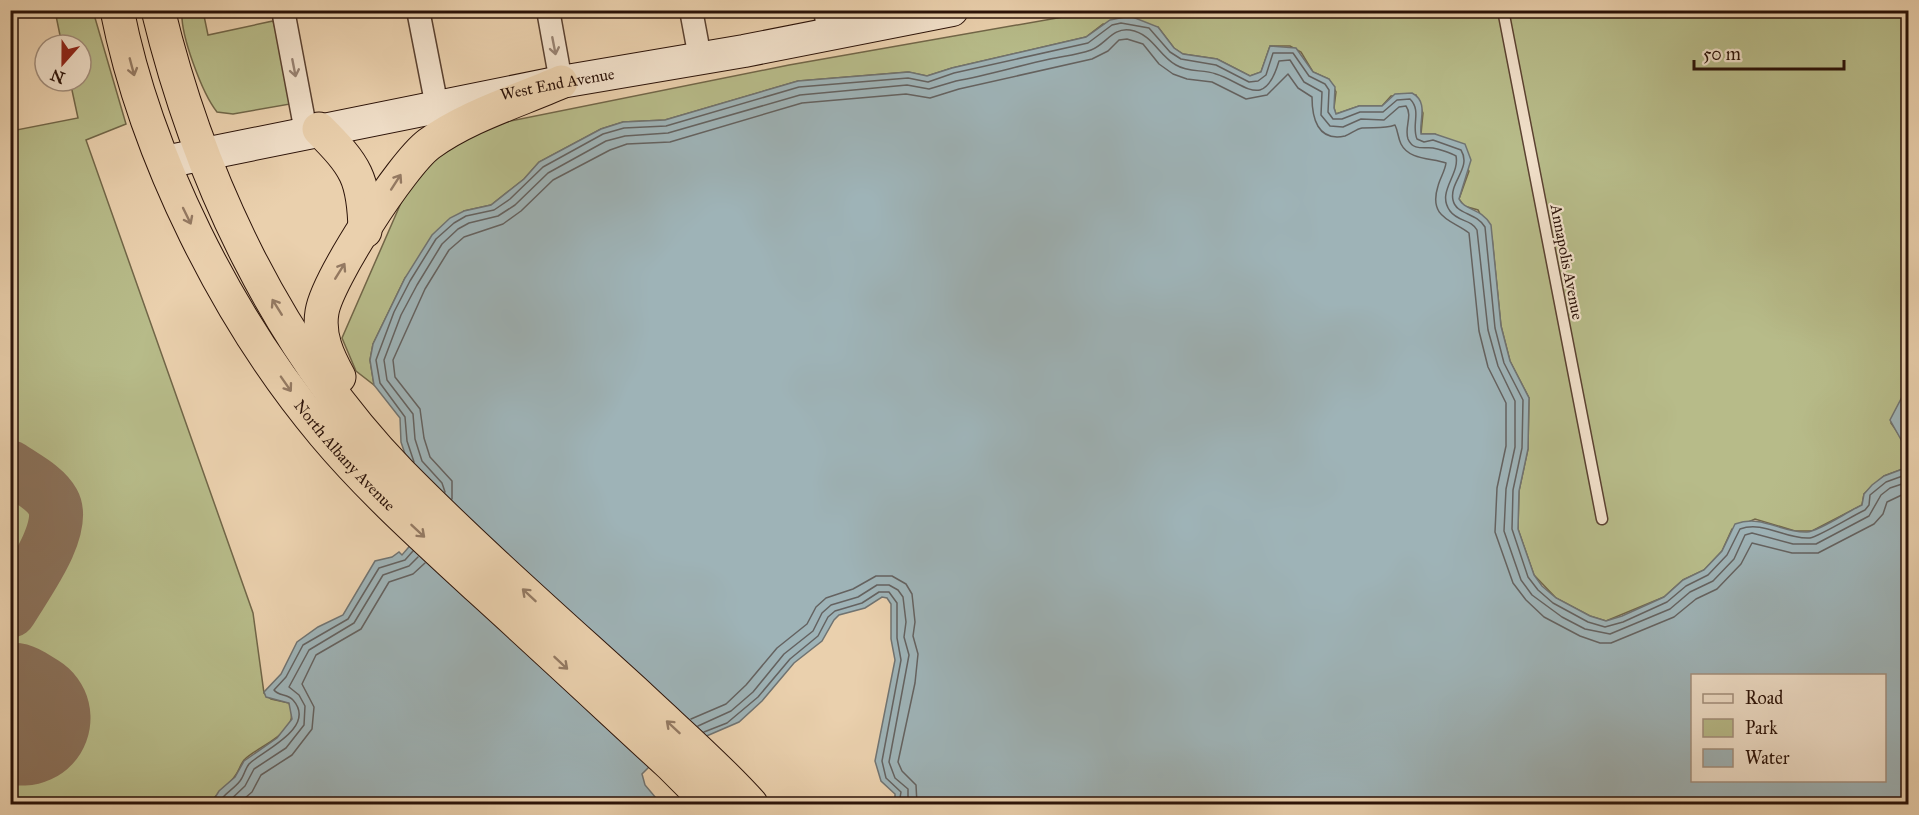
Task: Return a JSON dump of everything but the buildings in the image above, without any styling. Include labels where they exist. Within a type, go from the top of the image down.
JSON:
[{"type":"highway","name":"North Albany Avenue","points":[[117,10],[139,93],[165,162],[202,246],[254,337],[305,410],[387,481],[707,787],[751,804]]},
{"type":"highway","name":"North Albany Avenue","points":[[158,10],[175,76],[201,155],[271,298],[320,375],[372,440],[387,481]]},
{"type":"highway","points":[[372,440],[328,357],[321,321],[329,291],[402,173],[420,150],[465,124],[561,82]]},
{"type":"highway","points":[[312,130],[345,157],[359,177],[364,200],[365,231]]},
{"type":"main road","name":"West End Avenue","points":[[165,162],[312,130],[700,58],[827,22],[952,10]]},
{"type":"street","points":[[283,10],[312,130]]},
{"type":"street","points":[[418,10],[437,106]]},
{"type":"street","points":[[548,10],[561,82]]},
{"type":"street","points":[[691,10],[700,58]]},
{"type":"lane","name":"Annapolis Avenue","points":[[1503,10],[1602,519]]},
{"type":"green space","points":[[55,11],[93,11],[126,124],[86,140],[253,613],[264,693],[271,699],[289,703],[292,713],[285,730],[244,760],[232,780],[211,804],[11,804],[11,131],[78,118],[73,93],[93,93],[93,33],[60,33]]},
{"type":"green space","points":[[182,11],[203,11],[208,35],[273,21],[296,103],[233,114],[217,112],[193,63],[182,21]]},
{"type":"green space","points":[[1097,11],[1908,11],[1908,390],[1891,423],[1904,444],[1908,467],[1884,476],[1864,494],[1862,505],[1812,531],[1795,531],[1755,519],[1732,529],[1722,551],[1704,570],[1683,580],[1664,597],[1606,621],[1590,616],[1556,598],[1534,575],[1518,529],[1519,491],[1528,449],[1529,398],[1510,361],[1501,326],[1492,237],[1478,210],[1464,206],[1459,199],[1469,171],[1447,140],[1435,134],[1421,134],[1423,113],[1416,95],[1391,96],[1382,106],[1359,106],[1336,114],[1334,108],[1336,92],[1329,79],[1313,72],[1301,52],[1290,46],[1270,46],[1261,72],[1250,76],[1217,59],[1183,54],[1174,48],[1158,27],[1103,24],[1086,37],[952,68],[927,76],[908,72],[798,81],[665,120],[623,122],[601,129],[539,162],[524,179],[491,205],[464,211],[405,278],[373,344],[370,360],[374,385],[356,371],[342,338],[404,196],[419,170],[476,128],[789,65]]},
{"type":"water","points":[[1130,16],[1158,27],[1174,48],[1183,54],[1217,59],[1250,76],[1261,72],[1270,46],[1296,48],[1313,72],[1329,79],[1335,87],[1336,114],[1359,106],[1382,106],[1395,94],[1412,93],[1422,106],[1421,134],[1435,134],[1465,144],[1471,160],[1459,199],[1465,206],[1487,219],[1491,225],[1501,326],[1510,361],[1529,398],[1528,449],[1519,491],[1518,529],[1534,575],[1542,586],[1556,598],[1590,616],[1606,621],[1664,597],[1683,580],[1704,570],[1722,551],[1735,524],[1754,521],[1797,532],[1813,531],[1862,505],[1864,494],[1884,476],[1908,467],[1908,804],[889,804],[895,800],[895,794],[881,781],[875,761],[895,660],[891,639],[891,604],[887,598],[882,597],[865,608],[839,615],[822,641],[794,663],[762,701],[739,722],[688,744],[651,765],[642,774],[645,785],[661,804],[211,804],[219,791],[235,777],[244,761],[277,738],[292,719],[289,703],[266,697],[264,692],[281,674],[297,642],[318,627],[343,615],[375,561],[392,557],[399,552],[402,555],[414,541],[410,469],[401,442],[400,418],[374,385],[370,360],[373,344],[405,278],[432,235],[450,218],[464,211],[491,205],[524,179],[539,162],[601,129],[623,122],[665,120],[798,81],[909,72],[927,76],[952,68],[1086,37],[1110,20]]},
{"type":"water","points":[[1908,391],[1908,452],[1890,420],[1902,397]]},
{"type":"taxiway","points":[[10,467],[45,492],[53,502],[56,513],[55,527],[50,542],[10,611]]},
{"type":"runway","points":[[10,710],[23,718]]}]
